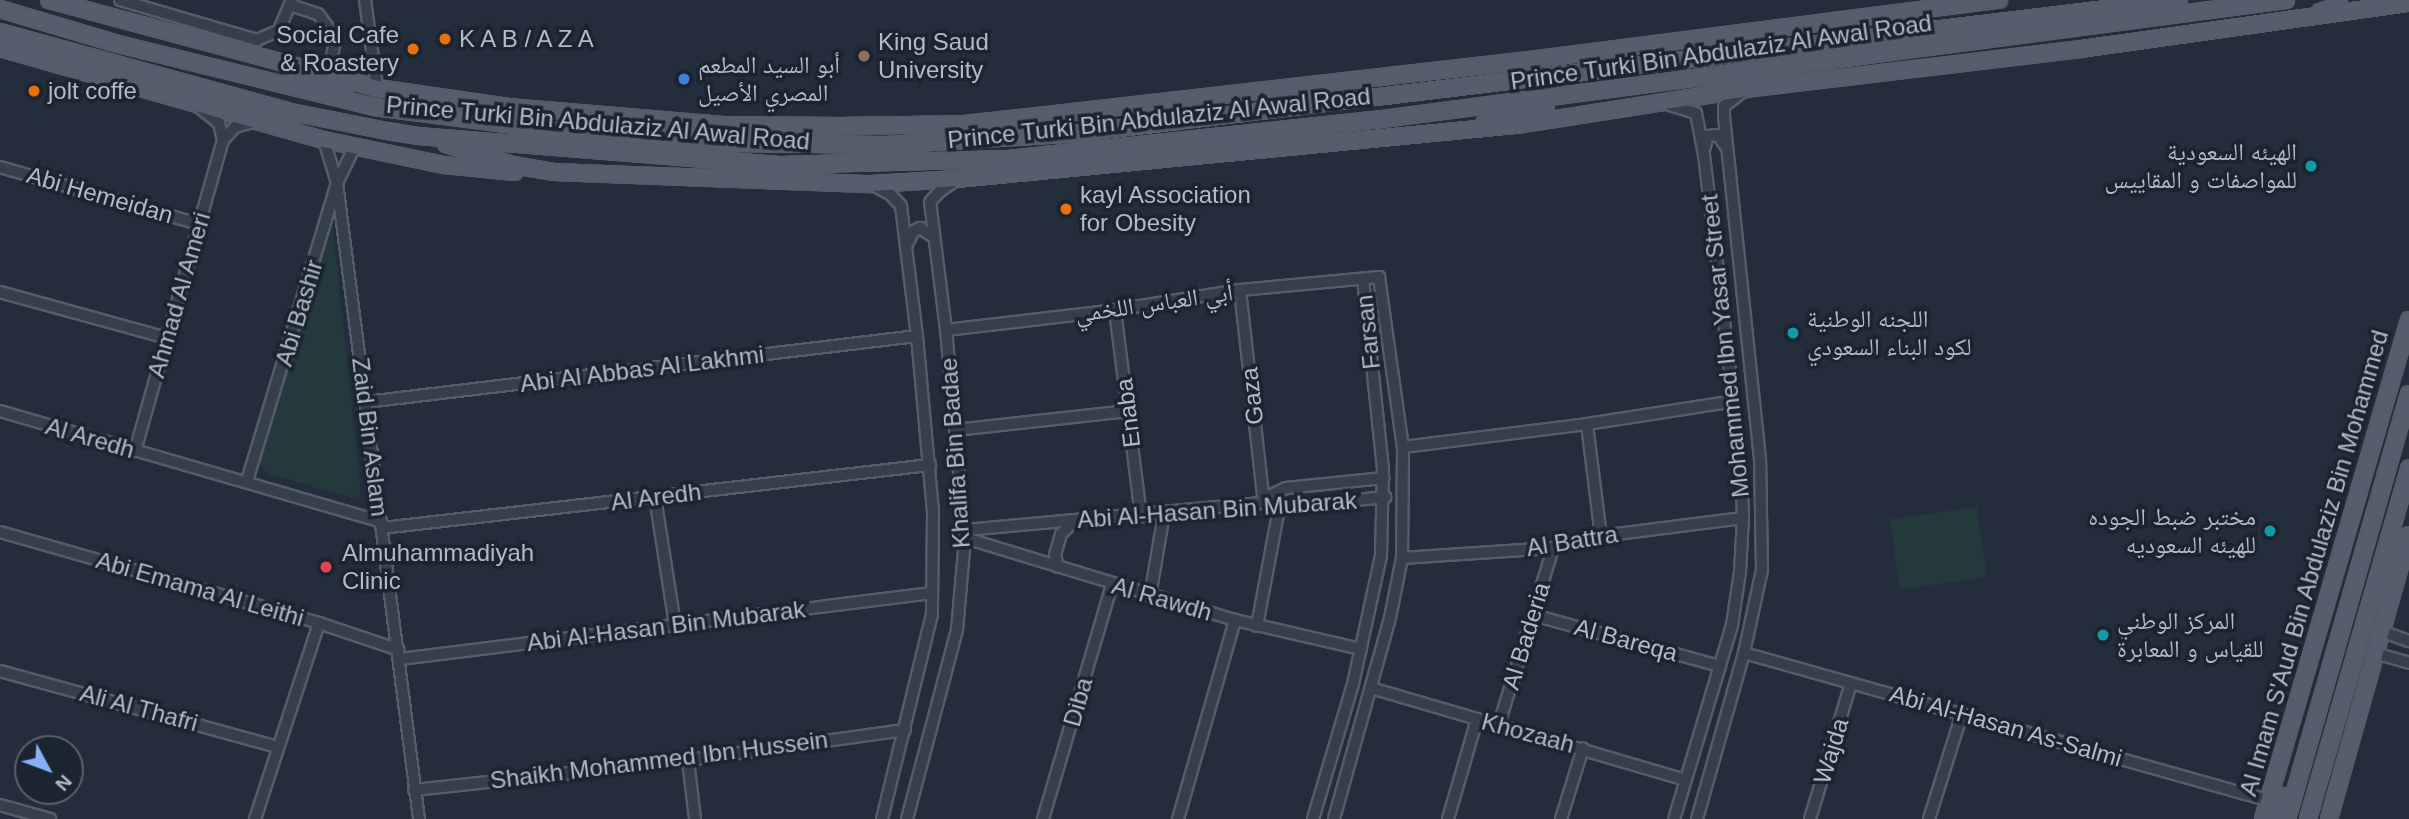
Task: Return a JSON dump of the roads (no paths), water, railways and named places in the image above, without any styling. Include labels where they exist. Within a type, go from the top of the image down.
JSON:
[{"type":"main road","points":[[49,0],[328,73],[370,87]]},
{"type":"main road","points":[[209,68],[509,107],[723,125],[964,124],[1529,60],[1999,0]]},
{"type":"main road","name":"Prince Turki Bin Abdulaziz Al Awal Road","points":[[0,9],[209,68],[374,107],[551,130],[727,143],[885,145],[1079,133],[2179,0]]},
{"type":"main road","name":"Prince Turki Bin Abdulaziz Al Awal Road","points":[[0,32],[286,111],[418,136],[782,165],[1008,159],[1348,123],[2286,0]]},
{"type":"main road","points":[[2302,20],[2332,8],[2339,0]]},
{"type":"main road","points":[[0,48],[324,140],[444,165],[523,172],[871,184],[958,179],[1463,131],[1746,89],[2302,20],[2409,3]]},
{"type":"main road","points":[[1256,90],[1284,96],[1360,100]]},
{"type":"main road","points":[[1463,131],[1587,93]]},
{"type":"main road","points":[[418,136],[513,164],[554,172]]},
{"type":"main road","name":"Al Imam S'Aud Bin Abdulaziz Bin Mohammed","points":[[2263,819],[2409,320]]},
{"type":"main road","points":[[2287,819],[2409,394]]},
{"type":"main road","points":[[2308,819],[2409,468]]},
{"type":"main road","points":[[2329,819],[2409,535]]},
{"type":"main road","points":[[2276,819],[2312,731]]},
{"type":"street","points":[[120,0],[257,40],[279,30],[291,2],[318,14],[336,38],[328,73]]},
{"type":"street","points":[[365,0],[370,87]]},
{"type":"street","name":"Mohammed Ibn Yasar Street","points":[[1697,819],[1744,653],[1762,570],[1760,459],[1724,106],[1746,89]]},
{"type":"street","points":[[193,102],[219,123],[223,139]]},
{"type":"street","name":"Mohammed Ibn Yasar Street","points":[[1660,103],[1696,113],[1704,155],[1735,401],[1743,518],[1732,625],[1674,819]]},
{"type":"street","points":[[223,139],[235,127],[259,120]]},
{"type":"street","points":[[1704,155],[1707,136],[1718,135],[1728,149]]},
{"type":"street","name":"Ahmad Al Ameri","points":[[135,451],[223,139]]},
{"type":"street","name":"Zaid Bin Aslam","points":[[324,140],[337,183],[400,655],[419,819]]},
{"type":"street","name":"Abi Bashir","points":[[247,481],[337,183],[355,146]]},
{"type":"street","name":"Abi Hemeidan","points":[[0,167],[199,224]]},
{"type":"street","name":"Khalifa Bin Badae","points":[[907,819],[957,630],[965,534],[946,330],[930,202],[940,191],[958,179]]},
{"type":"street","name":"Khalifa Bin Badae","points":[[871,184],[890,194],[901,206],[930,465],[932,614],[882,819]]},
{"type":"street","points":[[906,246],[914,231],[920,228],[934,237]]},
{"type":"street","name":"Farsan","points":[[1313,819],[1361,649],[1381,556],[1384,487],[1363,279],[1379,277],[1403,447],[1402,558],[1390,618],[1334,819]]},
{"type":"street","name":"أبي العباس اللخمي","points":[[946,330],[1115,310],[1240,290],[1363,279]]},
{"type":"street","name":"Gaza","points":[[1240,290],[1264,503]]},
{"type":"street","points":[[0,292],[167,338]]},
{"type":"street","name":"Enaba","points":[[1115,310],[1140,516]]},
{"type":"street","name":"Abi Al Abbas Al Lakhmi","points":[[366,402],[917,336]]},
{"type":"street","points":[[1403,447],[1587,424],[1735,401]]},
{"type":"street","name":"Al Aredh","points":[[0,411],[247,481],[381,525],[930,465]]},
{"type":"street","points":[[956,430],[1128,411]]},
{"type":"street","points":[[1587,424],[1601,536]]},
{"type":"street","points":[[1264,503],[1269,496],[1286,488],[1384,487],[1401,490]]},
{"type":"street","name":"Abi Al-Hasan Bin Mubarak","points":[[965,534],[1264,503],[1279,508],[1384,487]]},
{"type":"street","points":[[655,497],[675,624]]},
{"type":"street","points":[[1257,626],[1279,508]]},
{"type":"street","points":[[1150,596],[1164,514]]},
{"type":"street","name":"Al Battra","points":[[1402,558],[1553,548],[1601,536],[1743,518]]},
{"type":"street","points":[[1058,567],[1055,555],[1061,534],[1074,522]]},
{"type":"street","name":"Al Rawdh","points":[[965,534],[1112,585],[1257,626],[1361,649]]},
{"type":"street","name":"Abi Emama Al Leithi","points":[[1,536],[319,623],[400,655]]},
{"type":"street","name":"Al Baderia","points":[[1499,724],[1553,548]]},
{"type":"street","name":"Diba","points":[[1043,819],[1112,585]]},
{"type":"street","name":"Abi Al-Hasan Bin Mubarak","points":[[400,655],[932,593]]},
{"type":"street","name":"Al Bareqa","points":[[1533,615],[1720,666]]},
{"type":"street","points":[[1178,819],[1235,620]]},
{"type":"street","points":[[255,819],[319,623]]},
{"type":"street","points":[[2381,631],[2409,641]]},
{"type":"street","name":"Abi Al-Hasan As-Salmi","points":[[1744,653],[2267,800]]},
{"type":"street","points":[[2375,653],[2409,663]]},
{"type":"street","name":"Ali Al Thafri","points":[[0,670],[278,747]]},
{"type":"street","name":"Wajda","points":[[1810,819],[1851,683]]},
{"type":"street","name":"Khozaah","points":[[1371,688],[1584,748],[1686,780]]},
{"type":"street","points":[[1929,819],[1962,714]]},
{"type":"street","points":[[1448,819],[1477,719]]},
{"type":"street","name":"Shaikh Mohammed Ibn Hussein","points":[[414,790],[688,760],[905,730]]},
{"type":"street","points":[[1561,819],[1584,748]]},
{"type":"street","points":[[688,760],[695,819]]},
{"type":"street","points":[[0,805],[50,819]]},
{"type":"place","name":"K A B / A Z A","points":[[445,39]]},
{"type":"place","name":"Social Cafe & Roastery","points":[[413,49]]},
{"type":"place","name":"King Saud University","points":[[864,56]]},
{"type":"place","name":"أبو السيد المطعم المصري اﻷصيل","points":[[684,79]]},
{"type":"place","name":"jolt coffe","points":[[34,91]]},
{"type":"place","name":"الهيئه السعودية للمواصفات و المقاييس","points":[[2311,166]]},
{"type":"place","name":"kayl Association for Obesity","points":[[1066,209]]},
{"type":"place","name":"اللجنه الوطنية لكود البناء السعودي","points":[[1793,333]]},
{"type":"place","name":"مختبر ضبط الجوده للهيئه السعوديه","points":[[2270,531]]},
{"type":"place","name":"Almuhammadiyah Clinic","points":[[326,567]]},
{"type":"place","name":"المركز الوطني للقياس و المعابرة","points":[[2103,635]]}]
